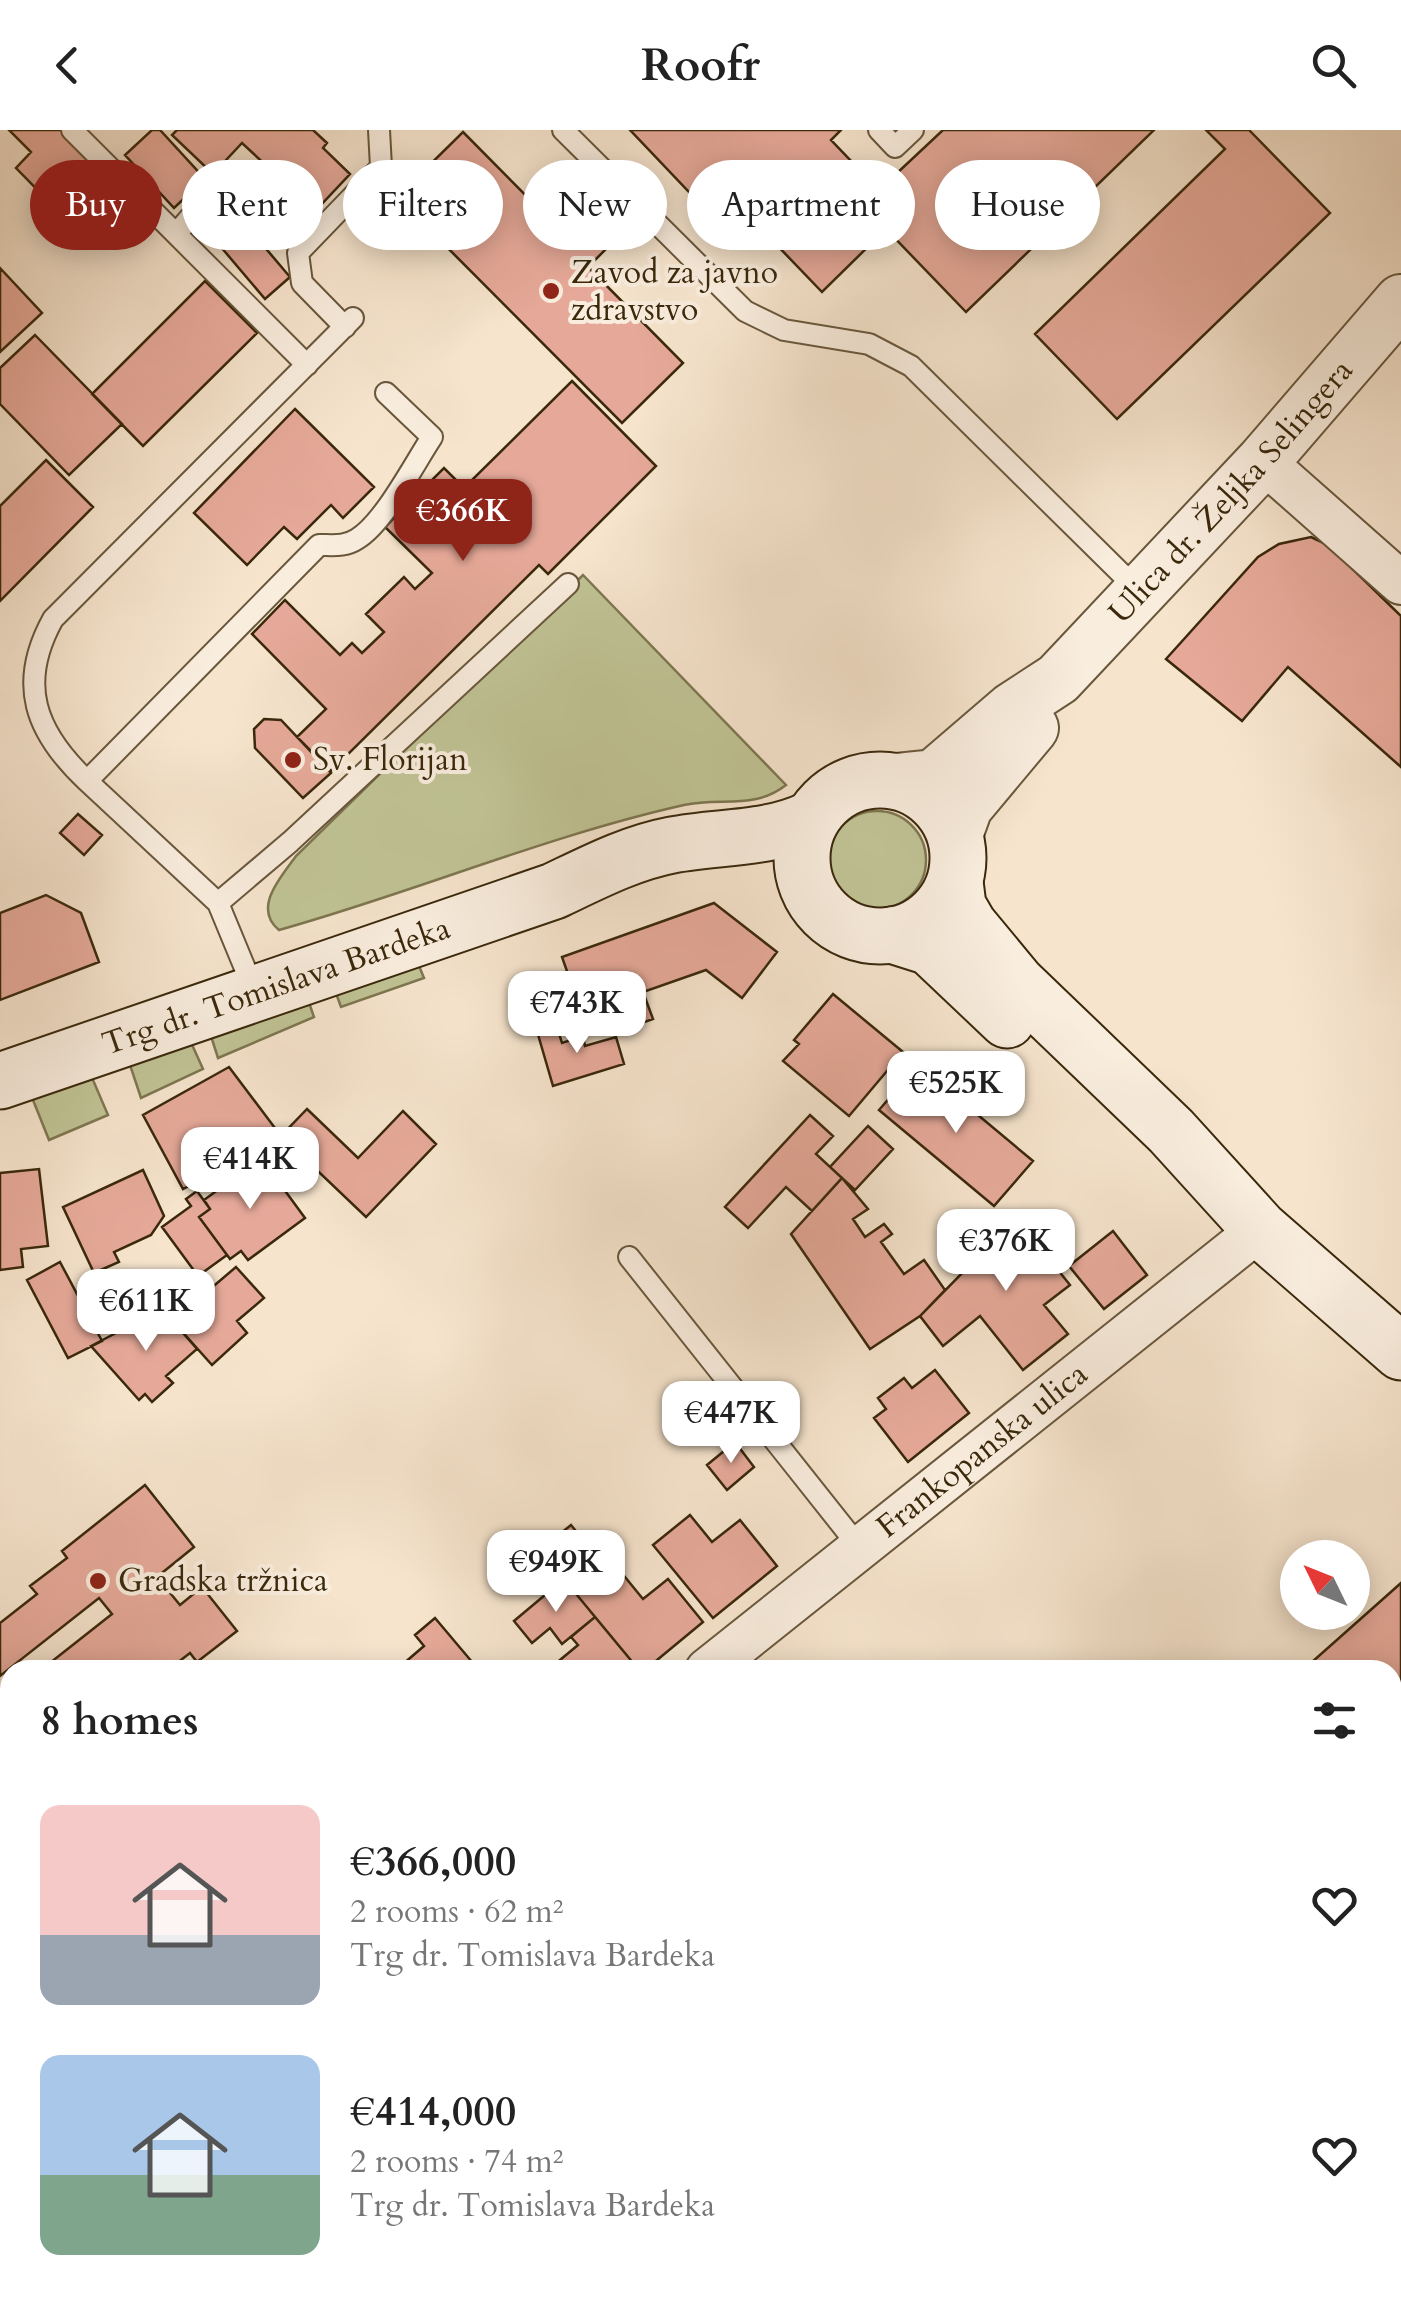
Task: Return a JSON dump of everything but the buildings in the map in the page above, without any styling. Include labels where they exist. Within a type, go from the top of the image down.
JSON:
[{"type":"main road","points":[[1260,1229],[1193,1188],[1153,1155],[930,947],[892,936],[865,935],[840,926],[820,910],[806,886],[801,864],[811,819],[844,787],[860,781],[895,780],[933,799],[955,858],[958,906],[991,954],[1171,1131],[1260,1229],[1401,1352]]},
{"type":"main road","name":"Trg dr. Tomislava Bardeka","points":[[0,1081],[554,891],[623,858],[670,845],[785,832],[811,819]]},
{"type":"main road","points":[[892,936],[931,918],[955,858]]},
{"type":"main road","name":"Trg dr. Tomislava Bardeka","points":[[554,891],[755,868],[789,876],[806,886]]},
{"type":"street","name":"Ulica dr. Željka Selingera","points":[[895,780],[934,776],[1012,709],[1058,679],[1263,461],[1401,301]]},
{"type":"street","points":[[1263,461],[1401,582]]},
{"type":"street","name":"Ulica dr. Željka Selingera","points":[[955,858],[966,807],[1042,716],[1058,679]]},
{"type":"street","name":"Frankopanska ulica","points":[[720,1660],[1260,1229]]},
{"type":"lane","points":[[72,130],[307,365]]},
{"type":"lane","points":[[323,225],[381,167],[379,130]]},
{"type":"lane","points":[[563,130],[745,311],[784,330],[869,344],[911,366],[1138,590]]},
{"type":"lane","points":[[878,130],[895,147],[912,130]]},
{"type":"lane","points":[[176,234],[182,228]]},
{"type":"lane","points":[[254,992],[218,903],[62,758],[35,702],[37,648],[52,619],[349,323],[298,274],[300,250]]},
{"type":"lane","points":[[87,781],[319,544],[342,546],[360,538],[394,495],[432,437],[386,393]]},
{"type":"lane","points":[[218,903],[290,842],[568,584]]},
{"type":"lane","points":[[629,1257],[860,1548]]},
{"type":"green space","points":[[583,575],[786,785],[762,798],[684,805],[582,832],[279,930],[271,921],[269,902],[296,856]]},
{"type":"green space","points":[[877,811],[896,815],[912,825],[922,841],[926,860],[922,879],[912,895],[896,905],[877,909],[858,905],[842,895],[832,879],[828,860],[832,841],[842,825],[858,815]]},
{"type":"green space","points":[[415,956],[424,978],[341,1007],[333,985]]},
{"type":"green space","points":[[306,994],[314,1017],[218,1058],[209,1030]]},
{"type":"green space","points":[[189,1038],[203,1069],[141,1098],[129,1062]]},
{"type":"green space","points":[[90,1073],[108,1115],[49,1140],[31,1095]]},
{"type":"place","name":"Zavod za javno zdravstvo","points":[[551,291]]},
{"type":"place","name":"Sv. Florijan","points":[[293,760]]},
{"type":"place","name":"Gradska tržnica","points":[[98,1581]]}]
